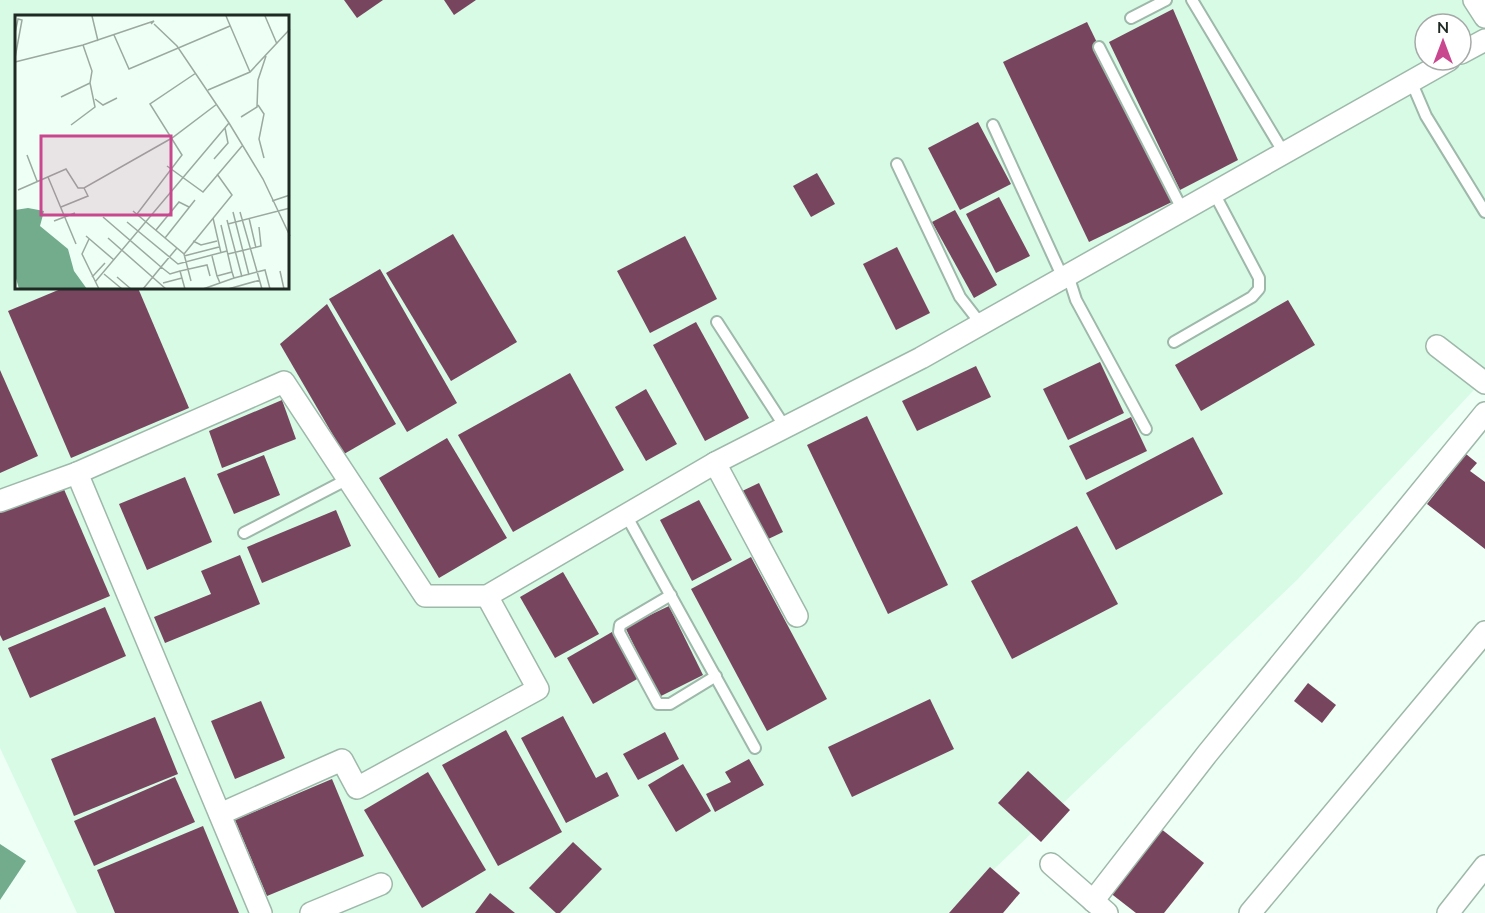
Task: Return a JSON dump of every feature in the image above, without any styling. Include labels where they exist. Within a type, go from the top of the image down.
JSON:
[{"type":"street","points":[[1473,0],[1485,18]]},
{"type":"street","points":[[0,501],[77,473],[284,382],[425,596],[487,596],[715,463],[921,358],[1427,72]]},
{"type":"street","points":[[1437,346],[1485,383]]},
{"type":"street","points":[[1051,864],[1100,907],[1207,754],[1485,413]]},
{"type":"street","points":[[715,463],[797,616]]},
{"type":"street","points":[[77,473],[261,913]]},
{"type":"street","points":[[220,814],[342,760],[357,788],[538,689],[487,596]]},
{"type":"street","points":[[1250,913],[1485,632]]},
{"type":"street","points":[[1448,913],[1485,866]]},
{"type":"street","points":[[311,913],[381,884]]},
{"type":"lane","points":[[1131,18],[1166,0]]},
{"type":"lane","points":[[1192,0],[1284,153]]},
{"type":"lane","points":[[1100,47],[1183,211]]},
{"type":"lane","points":[[1411,81],[1426,116],[1485,212]]},
{"type":"lane","points":[[993,125],[1076,300],[1146,429]]},
{"type":"lane","points":[[897,164],[960,297],[981,324]]},
{"type":"lane","points":[[1174,342],[1252,297],[1259,288],[1259,278],[1214,193]]},
{"type":"lane","points":[[717,322],[785,427]]},
{"type":"lane","points":[[244,533],[348,479]]},
{"type":"lane","points":[[626,514],[755,748]]},
{"type":"lane","points":[[671,595],[620,625],[619,632],[658,704],[670,704],[716,676]]},
{"type":"shaded area","points":[[0,0],[1485,0],[1485,378],[1298,579],[948,913],[77,913],[0,748]]},
{"type":"shaded area","points":[[0,844],[26,861],[0,900]]},
{"type":"building","points":[[344,0],[383,0],[357,18]]},
{"type":"building","points":[[444,0],[476,0],[454,15]]},
{"type":"building","points":[[1173,9],[1238,160],[1180,190],[1109,42]]},
{"type":"building","points":[[1087,22],[1174,201],[1089,242],[1003,62]]},
{"type":"building","points":[[978,122],[1011,184],[960,210],[928,148]]},
{"type":"building","points":[[817,173],[835,204],[811,217],[793,186]]},
{"type":"building","points":[[999,197],[1030,256],[996,273],[966,214]]},
{"type":"building","points":[[955,210],[997,285],[974,298],[932,222]]},
{"type":"building","points":[[453,234],[517,342],[451,381],[386,273]]},
{"type":"building","points":[[685,236],[717,299],[650,333],[617,271]]},
{"type":"building","points":[[897,247],[930,313],[896,330],[863,264]]},
{"type":"building","points":[[380,269],[457,403],[407,432],[329,299]]},
{"type":"building","points":[[58,290],[139,290],[189,408],[71,458],[8,311]]},
{"type":"building","points":[[1288,300],[1315,345],[1201,411],[1175,365]]},
{"type":"building","points":[[327,304],[396,424],[344,454],[280,344]]},
{"type":"building","points":[[696,322],[749,418],[705,441],[653,345]]},
{"type":"building","points":[[1100,362],[1124,413],[1068,440],[1043,389]]},
{"type":"building","points":[[976,366],[991,397],[917,431],[902,401]]},
{"type":"building","points":[[0,370],[38,456],[0,473]]},
{"type":"building","points":[[570,373],[624,470],[513,532],[458,435]]},
{"type":"building","points":[[646,389],[677,444],[646,461],[615,407]]},
{"type":"building","points":[[282,400],[296,439],[222,468],[209,431]]},
{"type":"building","points":[[867,416],[948,585],[888,614],[807,445]]},
{"type":"building","points":[[1131,417],[1147,451],[1086,480],[1069,446]]},
{"type":"building","points":[[1193,437],[1223,494],[1116,550],[1086,493]]},
{"type":"building","points":[[447,438],[507,538],[439,578],[379,478]]},
{"type":"building","points":[[1466,454],[1477,463],[1470,471],[1485,482],[1485,549],[1427,504]]},
{"type":"building","points":[[264,455],[280,495],[234,514],[217,474]]},
{"type":"building","points":[[185,477],[212,542],[147,570],[119,504]]},
{"type":"building","points":[[759,483],[783,532],[762,542],[738,493]]},
{"type":"building","points":[[63,487],[110,596],[3,641],[0,635],[0,513]]},
{"type":"building","points":[[699,500],[732,560],[692,581],[660,520]]},
{"type":"building","points":[[336,510],[351,546],[262,583],[247,547]]},
{"type":"building","points":[[1077,526],[1118,604],[1012,659],[971,581]]},
{"type":"building","points":[[240,555],[260,604],[165,643],[154,617],[211,594],[201,571]]},
{"type":"building","points":[[751,557],[827,699],[767,731],[691,589]]},
{"type":"building","points":[[563,572],[599,634],[555,658],[520,597]]},
{"type":"building","points":[[669,606],[703,675],[659,697],[625,627]]},
{"type":"building","points":[[105,607],[126,656],[30,698],[8,648]]},
{"type":"building","points":[[612,632],[639,678],[593,704],[567,658]]},
{"type":"building","points":[[1308,683],[1336,705],[1322,723],[1294,701]]},
{"type":"building","points":[[930,699],[954,749],[852,797],[828,747]]},
{"type":"building","points":[[261,701],[285,758],[235,779],[211,721]]},
{"type":"building","points":[[563,716],[596,778],[607,772],[619,796],[566,823],[521,738]]},
{"type":"building","points":[[155,717],[178,774],[74,816],[51,759]]},
{"type":"building","points":[[506,730],[562,832],[498,866],[442,765]]},
{"type":"building","points":[[665,732],[679,759],[638,780],[623,754]]},
{"type":"building","points":[[749,759],[764,785],[715,812],[706,794],[731,782],[725,772]]},
{"type":"building","points":[[683,764],[711,811],[676,832],[648,785]]},
{"type":"building","points":[[1028,771],[1070,810],[1041,842],[998,803]]},
{"type":"building","points":[[428,772],[486,870],[422,908],[364,810]]},
{"type":"building","points":[[175,777],[195,822],[94,866],[74,821]]},
{"type":"building","points":[[332,779],[364,856],[267,896],[235,820]]},
{"type":"building","points":[[203,826],[239,913],[115,913],[97,870]]},
{"type":"building","points":[[1160,828],[1204,863],[1164,913],[1136,913],[1109,892]]},
{"type":"building","points":[[573,842],[602,869],[560,913],[556,913],[529,888]]},
{"type":"building","points":[[990,867],[1020,893],[1003,913],[949,913]]},
{"type":"building","points":[[490,893],[515,913],[475,913]]}]
